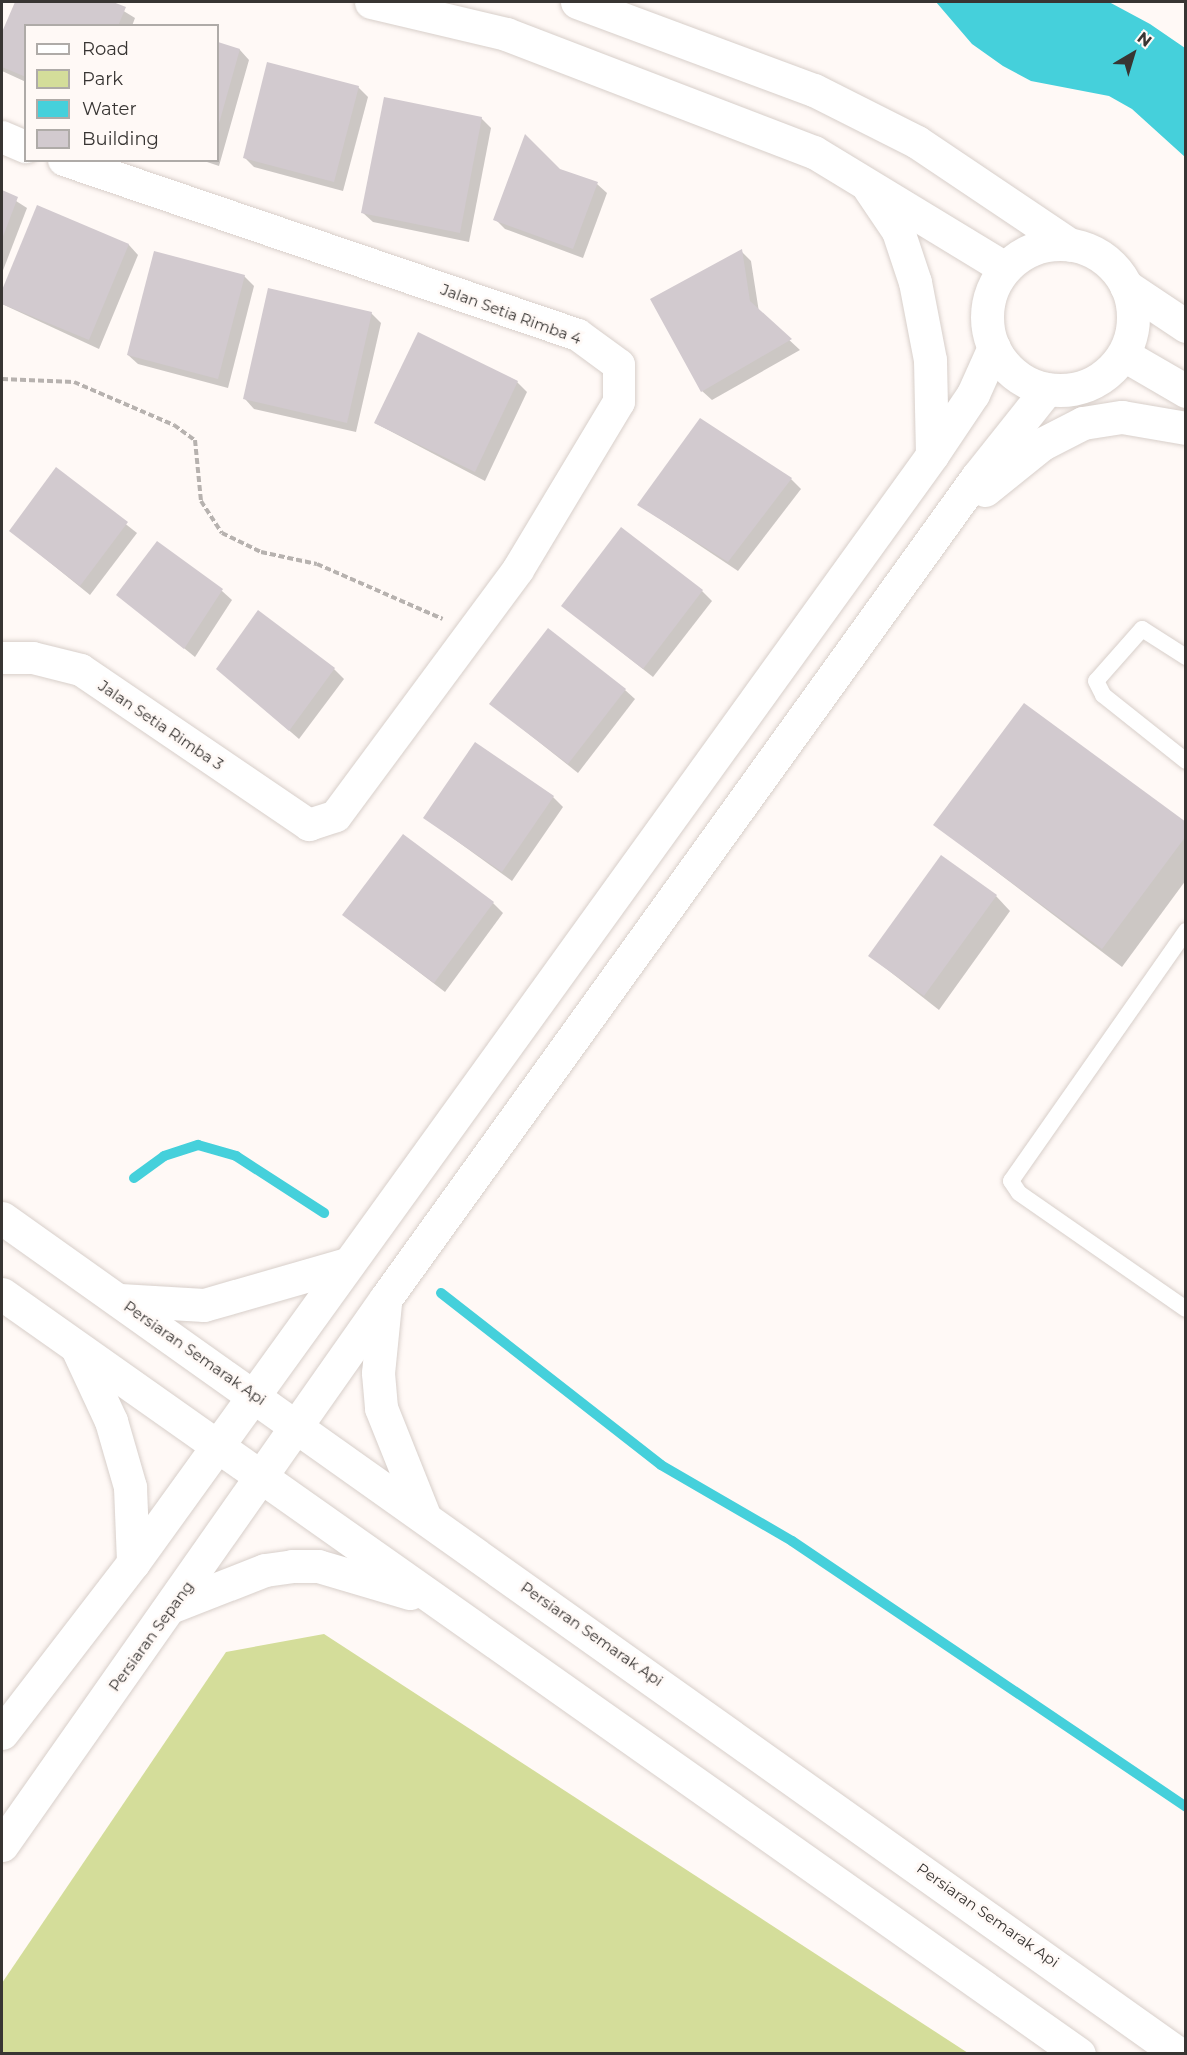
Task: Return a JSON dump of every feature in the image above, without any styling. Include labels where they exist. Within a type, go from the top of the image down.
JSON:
[{"type":"street","points":[[371,2],[506,34],[814,152],[863,179],[1005,268]]},
{"type":"street","points":[[577,2],[814,90],[917,142],[1070,244],[1106,261],[1126,286],[1185,326]]},
{"type":"street","points":[[2,137],[24,146]]},
{"type":"street","name":"Jalan Setia Rimba 4","points":[[70,162],[578,335],[619,365],[619,402],[518,570],[352,799],[336,816],[309,825]]},
{"type":"street","points":[[863,179],[898,231],[915,282],[930,360],[932,455]]},
{"type":"street","points":[[1070,244],[1046,245],[1005,268],[988,306],[994,347],[1006,366],[1047,389],[1090,383],[1124,355],[1133,309],[1126,286]]},
{"type":"street","points":[[2,1733],[133,1563],[253,1393],[932,455],[973,394],[994,347]]},
{"type":"street","points":[[1124,355],[1185,391]]},
{"type":"street","points":[[945,524],[1047,389]]},
{"type":"street","points":[[945,524],[1042,444],[1083,423],[1122,417],[1185,428]]},
{"type":"street","name":"Persiaran Sepang","points":[[2,1845],[264,1478],[386,1298],[945,524]]},
{"type":"street","name":"Jalan Setia Rimba 3","points":[[2,658],[33,657],[81,670],[309,825]]},
{"type":"street","name":"Persiaran Semarak Api","points":[[2,1218],[300,1426],[1179,2054]]},
{"type":"street","points":[[120,1300],[204,1305],[347,1264]]},
{"type":"street","points":[[2,1294],[1079,2054]]},
{"type":"street","points":[[386,1298],[378,1373],[381,1408],[423,1514]]},
{"type":"street","points":[[76,1346],[111,1421],[130,1487],[133,1563]]},
{"type":"street","points":[[173,1606],[265,1570],[309,1566],[438,1601]]},
{"type":"lane","points":[[1184,761],[1103,695],[1096,681],[1142,629],[1185,657]]},
{"type":"lane","points":[[1185,931],[1011,1181],[1019,1193],[1185,1310]]},
{"type":"path","points":[[2,379],[74,382],[174,424],[195,440],[201,501],[222,533],[261,552],[316,564],[474,633]]},
{"type":"green space","points":[[324,1634],[968,2053],[2,2053],[2,1983],[226,1652]]},
{"type":"water","points":[[936,2],[1109,2],[1150,24],[1185,48],[1185,157],[1132,109],[1109,96],[1031,81],[1003,66],[972,44]]},
{"type":"building","points":[[15,2],[113,2],[126,7],[119,24],[24,24],[24,76],[2,67],[2,32]]},
{"type":"building","points":[[219,42],[240,49],[219,123]]},
{"type":"building","points":[[267,62],[359,86],[334,182],[243,158]]},
{"type":"building","points":[[384,97],[482,117],[460,233],[361,213]]},
{"type":"building","points":[[525,134],[560,169],[598,182],[573,249],[493,220]]},
{"type":"building","points":[[2,190],[18,197],[2,239]]},
{"type":"building","points":[[37,205],[129,244],[89,340],[2,304],[2,290]]},
{"type":"building","points":[[742,249],[750,301],[792,339],[701,392],[650,299]]},
{"type":"building","points":[[154,251],[245,275],[218,379],[127,355]]},
{"type":"building","points":[[268,288],[372,312],[347,423],[243,399]]},
{"type":"building","points":[[418,332],[518,381],[475,472],[374,423]]},
{"type":"building","points":[[700,418],[792,478],[728,562],[637,505]]},
{"type":"building","points":[[56,467],[128,522],[80,586],[9,531]]},
{"type":"building","points":[[621,527],[703,590],[643,669],[561,606]]},
{"type":"building","points":[[157,541],[223,589],[184,649],[116,595]]},
{"type":"building","points":[[258,610],[335,668],[289,731],[216,669]]},
{"type":"building","points":[[548,628],[626,689],[568,764],[489,704]]},
{"type":"building","points":[[1024,703],[1186,822],[1186,836],[1102,949],[933,825]]},
{"type":"building","points":[[475,742],[554,796],[502,872],[423,818]]},
{"type":"building","points":[[403,834],[494,902],[434,983],[342,915]]},
{"type":"building","points":[[941,855],[997,895],[924,996],[868,956]]},
{"type":"waterway","points":[[134,1178],[164,1156],[198,1145],[236,1156],[324,1213]]},
{"type":"waterway","points":[[441,1293],[661,1465],[792,1541],[1186,1807]]}]
